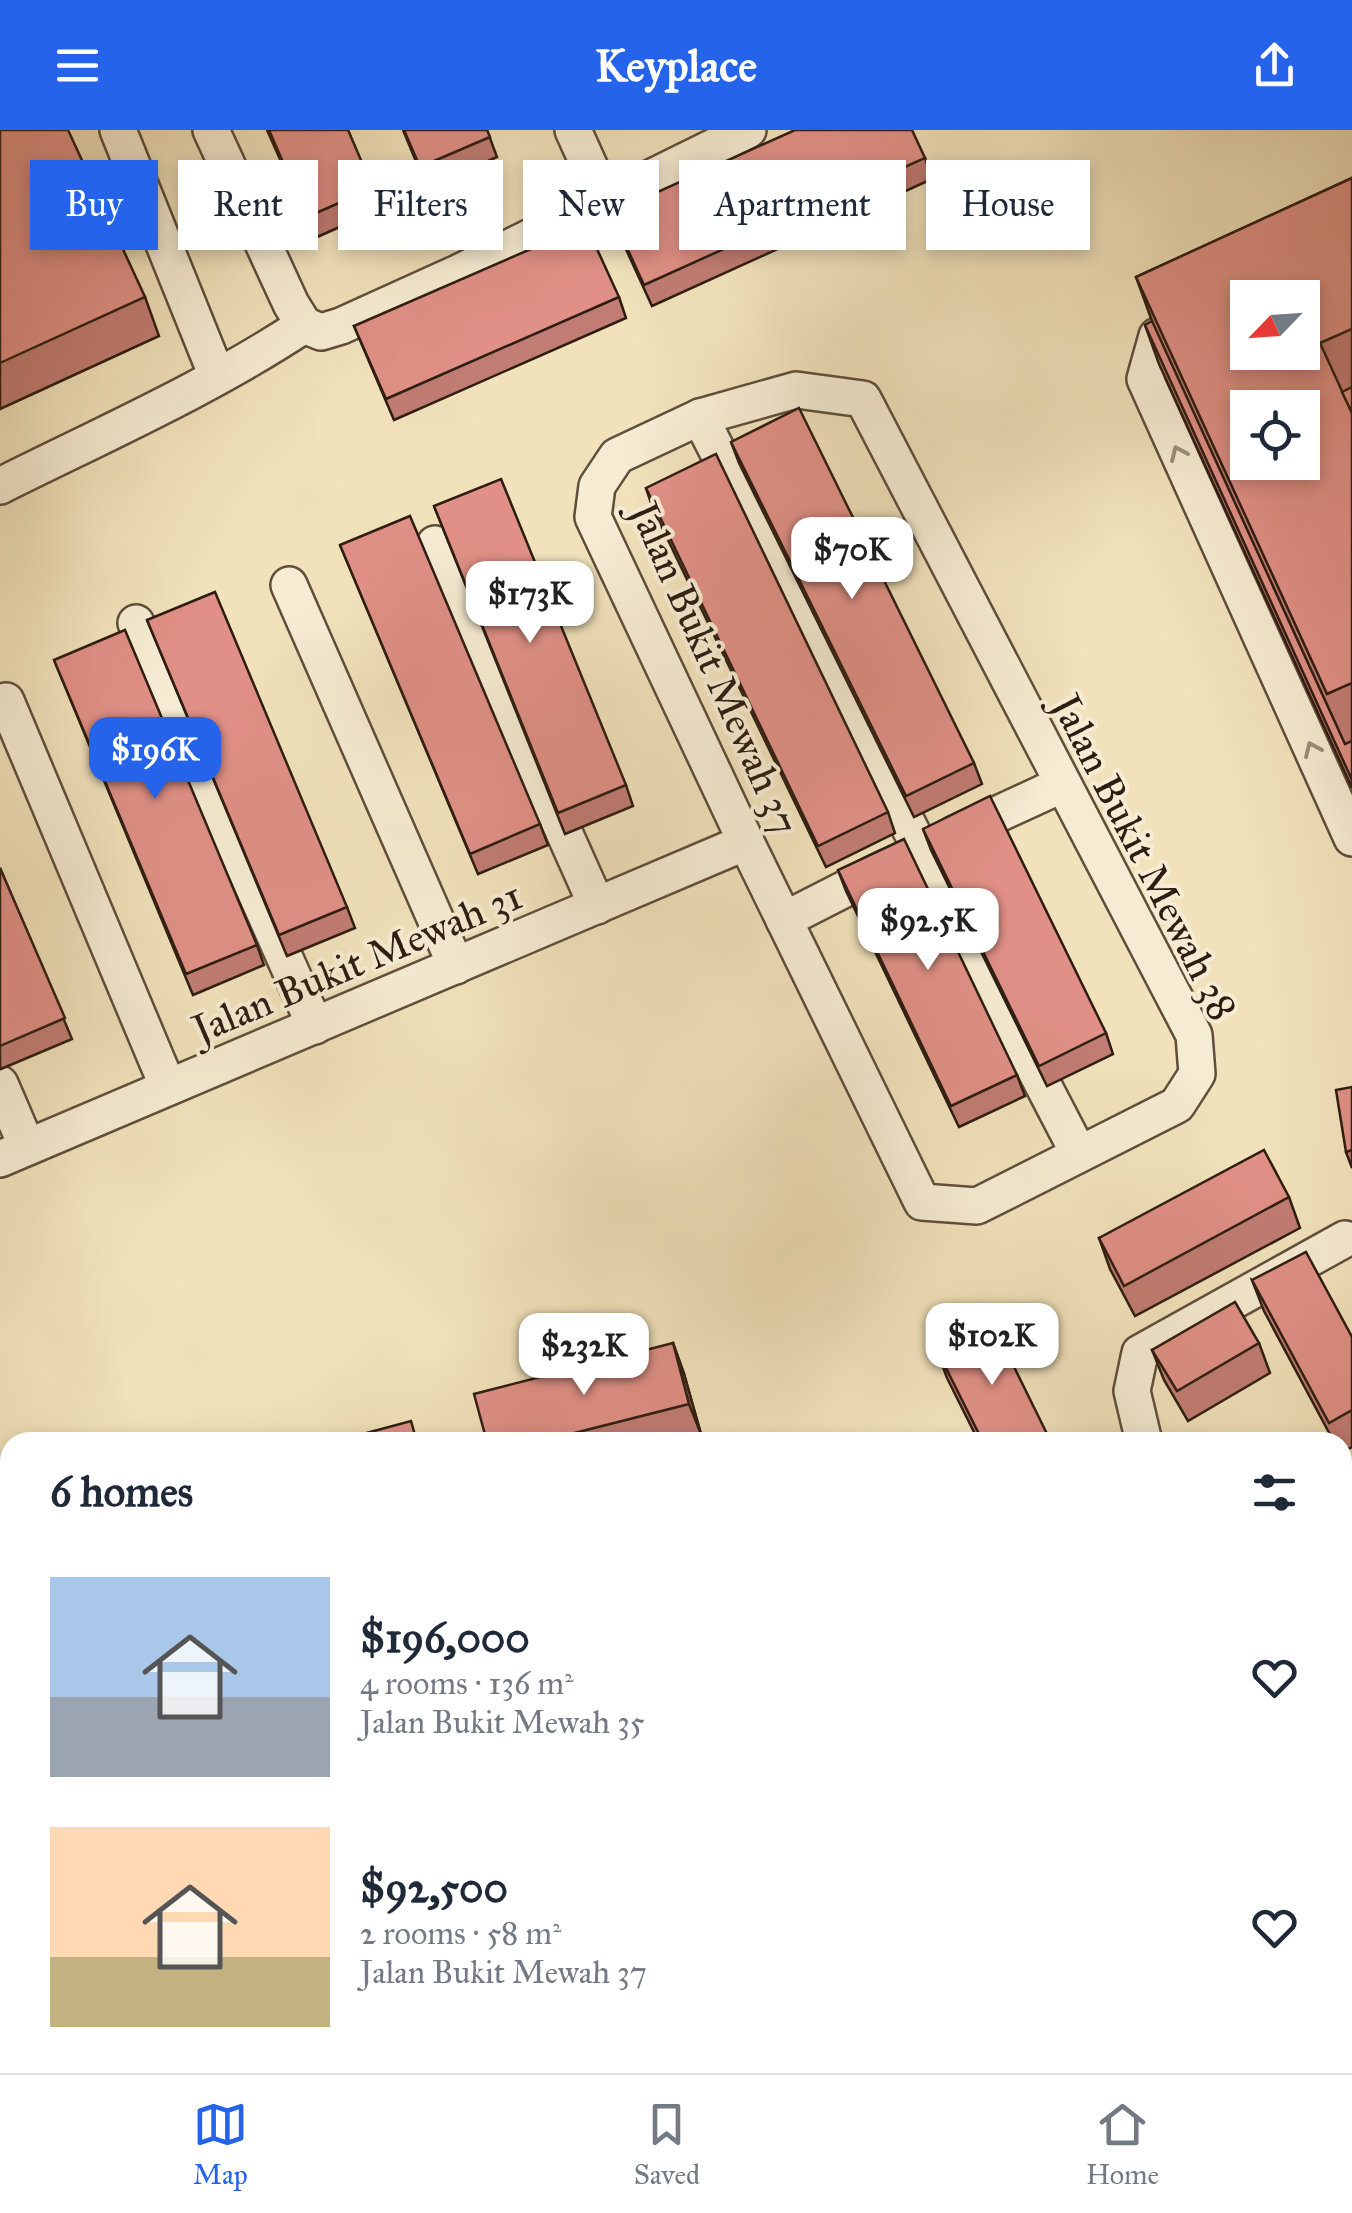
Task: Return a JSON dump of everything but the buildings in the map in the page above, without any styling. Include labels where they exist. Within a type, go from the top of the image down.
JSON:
[{"type":"street","points":[[118,130],[217,376]]},
{"type":"street","points":[[211,130],[291,304],[304,325],[321,332],[523,241]]},
{"type":"street","points":[[573,130],[586,160]]},
{"type":"street","points":[[659,174],[748,130]]},
{"type":"street","points":[[1210,312],[1157,336],[1145,380],[1352,838]]},
{"type":"street","points":[[0,486],[217,376],[304,325]]},
{"type":"street","name":"Jalan Bukit Mewah 37","points":[[863,399],[796,390],[700,418],[617,456],[597,486],[594,518],[746,842],[922,1202]]},
{"type":"street","name":"Jalan Bukit Mewah 38","points":[[863,399],[1194,1035],[1198,1074],[1177,1104],[977,1206],[922,1202]]},
{"type":"street","points":[[700,418],[1079,1154]]},
{"type":"street","points":[[436,544],[598,906]]},
{"type":"street","points":[[289,585],[456,966]]},
{"type":"street","points":[[136,623],[315,1026]]},
{"type":"street","points":[[6,701],[168,1087]]},
{"type":"street","points":[[784,920],[920,850],[1063,784]]},
{"type":"street","name":"Jalan Bukit Mewah 31","points":[[14,1153],[746,842]]},
{"type":"street","points":[[0,1084],[14,1153]]},
{"type":"street","points":[[1142,1432],[1132,1391],[1140,1353],[1345,1238]]}]
